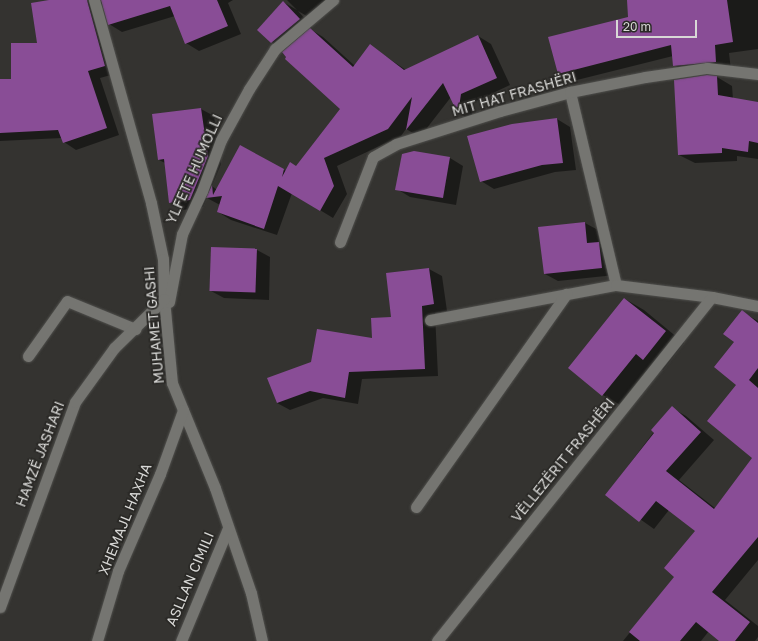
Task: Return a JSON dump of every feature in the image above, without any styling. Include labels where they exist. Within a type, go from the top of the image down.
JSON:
[{"type":"street","name":"MUHAMET GASHI","points":[[94,0],[151,203],[163,259],[164,299],[172,383],[215,488],[251,594],[262,641]]},
{"type":"street","name":"YLFETE HUMOLLI","points":[[166,316],[182,234],[202,191],[221,140],[249,89],[275,49],[333,0]]},
{"type":"street","name":"MIT HAT FRASHËRI","points":[[340,242],[373,157],[396,144],[500,111],[570,92],[645,77],[707,68],[758,74]]},
{"type":"street","points":[[570,92],[616,285]]},
{"type":"street","points":[[430,320],[616,285],[712,297],[758,306]]},
{"type":"street","points":[[416,508],[566,294]]},
{"type":"street","name":"VËLLEZËRIT FRASHËRI","points":[[437,641],[712,297]]},
{"type":"street","name":"HAMZË JASHARI","points":[[0,607],[75,402],[114,348],[164,299]]},
{"type":"street","points":[[28,356],[66,301],[135,329]]},
{"type":"street","name":"XHEMAJL HAXHA","points":[[97,641],[118,571],[160,474],[183,410]]},
{"type":"street","name":"ASLLAN CIMILI","points":[[181,641],[228,528]]},
{"type":"building","points":[[49,0],[87,0],[105,66],[88,71],[107,128],[63,143],[58,130],[0,133],[0,79],[11,79],[11,43],[37,43],[31,3]]},
{"type":"building","points":[[101,0],[217,0],[228,26],[185,44],[170,6],[108,25]]},
{"type":"building","points":[[627,0],[727,0],[733,42],[715,45],[716,62],[673,66],[671,45],[558,74],[548,37],[628,17]]},
{"type":"building","points":[[283,1],[300,19],[271,43],[257,30]]},
{"type":"building","points":[[310,28],[353,67],[370,44],[404,70],[478,35],[497,78],[461,94],[458,114],[443,83],[406,130],[412,97],[388,129],[324,158],[334,186],[320,211],[278,186],[264,229],[217,212],[222,196],[206,198],[212,185],[213,195],[240,145],[284,169],[282,177],[290,162],[296,166],[340,109],[285,59],[286,57],[282,52]]},
{"type":"building","points":[[707,75],[717,76],[718,95],[758,102],[758,143],[749,141],[748,152],[722,148],[722,153],[678,155],[674,80]]},
{"type":"building","points":[[201,108],[208,156],[190,200],[169,203],[164,159],[158,160],[152,114]]},
{"type":"building","points":[[557,118],[563,163],[542,165],[480,182],[467,136],[512,124]]},
{"type":"building","points":[[414,151],[450,157],[443,198],[395,190],[402,154]]},
{"type":"building","points":[[585,222],[587,243],[599,242],[602,268],[544,274],[538,227]]},
{"type":"building","points":[[211,247],[257,249],[255,293],[209,291]]},
{"type":"building","points":[[429,268],[434,304],[422,306],[425,369],[349,372],[345,398],[310,391],[277,403],[267,378],[311,362],[317,329],[372,338],[371,318],[391,317],[386,273]]},
{"type":"building","points":[[624,298],[666,331],[643,360],[636,354],[602,396],[568,368]]},
{"type":"building","points":[[742,310],[758,323],[758,368],[749,380],[758,388],[758,537],[712,592],[750,622],[735,641],[719,641],[696,622],[680,641],[640,641],[629,632],[674,577],[664,568],[695,531],[656,501],[639,522],[605,495],[654,433],[651,430],[672,406],[701,432],[666,471],[714,509],[752,458],[707,421],[736,385],[714,367],[734,342],[723,334]]}]
